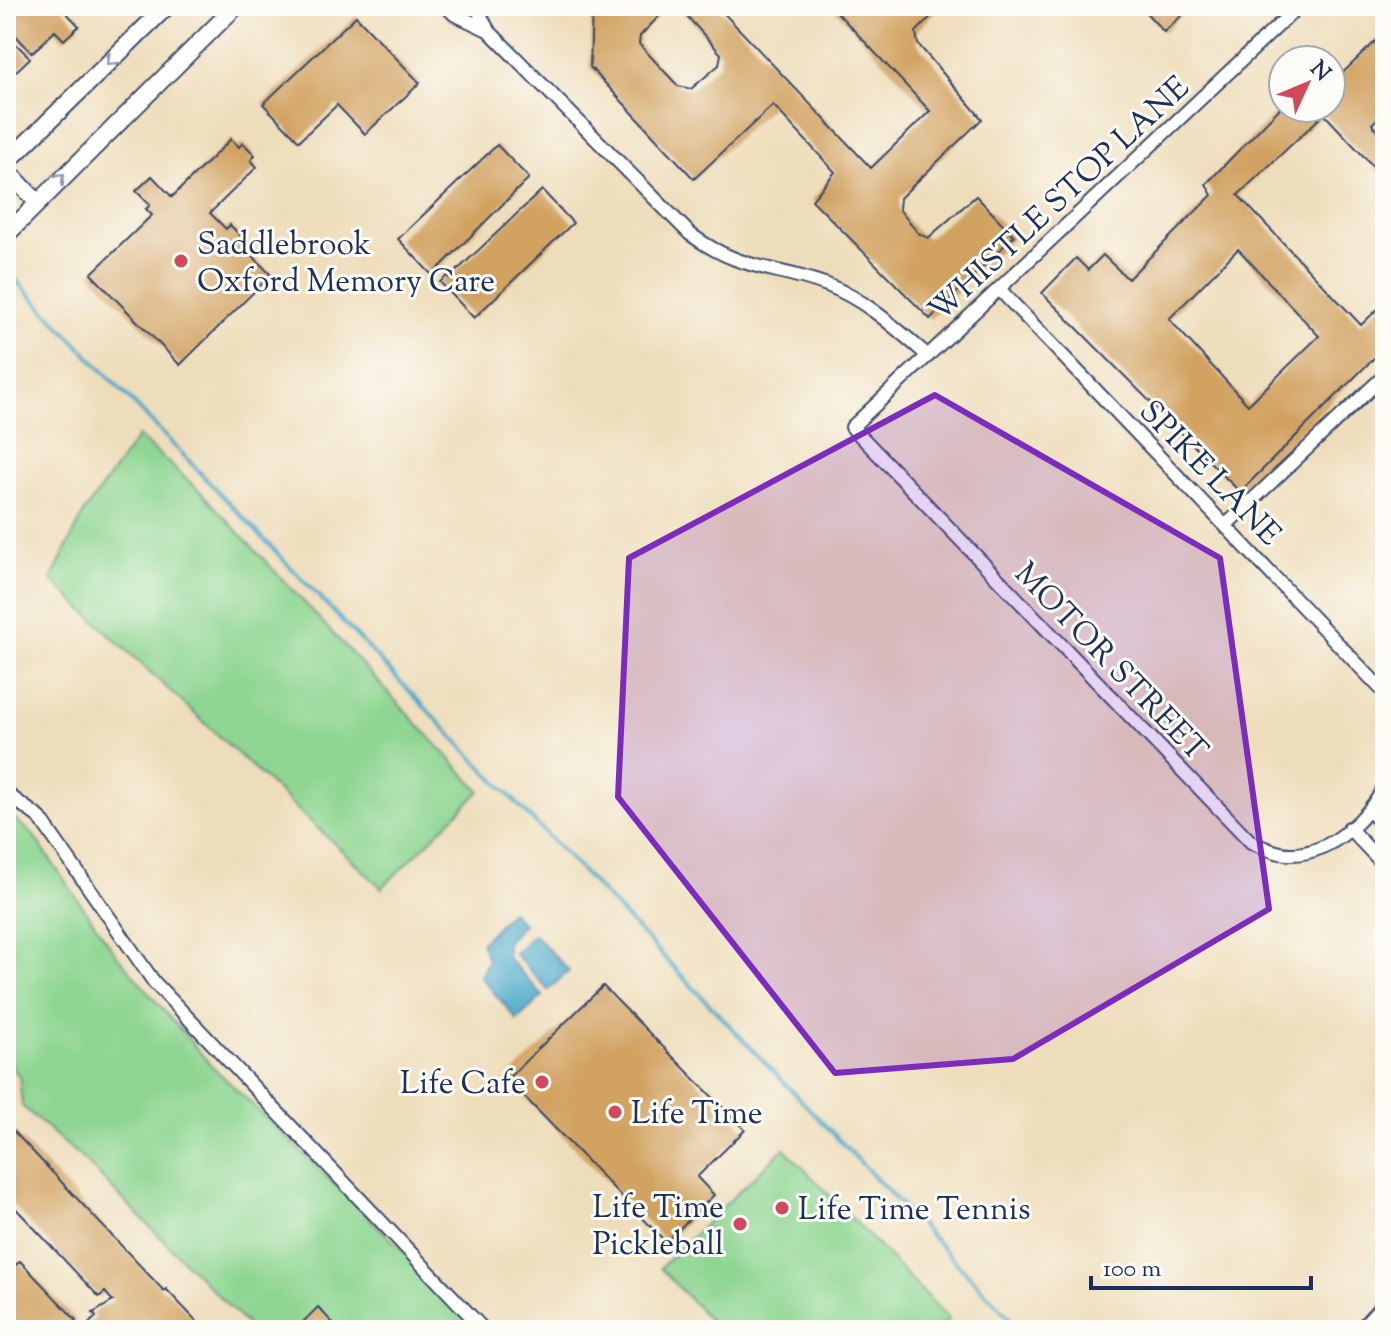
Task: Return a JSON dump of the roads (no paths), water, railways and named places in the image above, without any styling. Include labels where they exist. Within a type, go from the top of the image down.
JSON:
[{"type":"main road","points":[[37,202],[6,166],[167,6]]},
{"type":"main road","points":[[6,235],[236,6]]},
{"type":"main road","points":[[1362,1330],[1385,1305]]},
{"type":"street","points":[[446,6],[454,14],[488,30]]},
{"type":"street","points":[[476,6],[488,30],[642,189],[699,241],[717,254],[749,266],[827,285],[896,328],[928,356]]},
{"type":"street","name":"WHISTLE STOP LANE","points":[[852,427],[1299,6]]},
{"type":"street","name":"SPIKE LANE","points":[[999,289],[1385,693]]},
{"type":"street","points":[[1226,525],[1385,375]]},
{"type":"street","name":"MOTOR STREET","points":[[852,427],[1251,842],[1294,854],[1327,844],[1365,815]]},
{"type":"street","points":[[1385,786],[1365,815],[1385,827]]},
{"type":"street","points":[[6,793],[40,818],[154,982],[484,1330]]},
{"type":"street","points":[[1349,828],[1385,866]]},
{"type":"water","points":[[511,911],[523,924],[507,941],[507,957],[543,996],[517,1020],[480,976],[488,960],[481,943]]},
{"type":"water","points":[[534,934],[569,971],[548,990],[514,953]]},
{"type":"waterway","points":[[11,275],[1021,1330]]},
{"type":"place","name":"Saddlebrook Oxford Memory Care","points":[[181,261]]},
{"type":"place","name":"Life Cafe","points":[[542,1082]]},
{"type":"place","name":"Life Time","points":[[615,1112]]},
{"type":"place","name":"Life Time Tennis","points":[[782,1208]]},
{"type":"place","name":"Life Time Pickleball","points":[[740,1224]]}]
